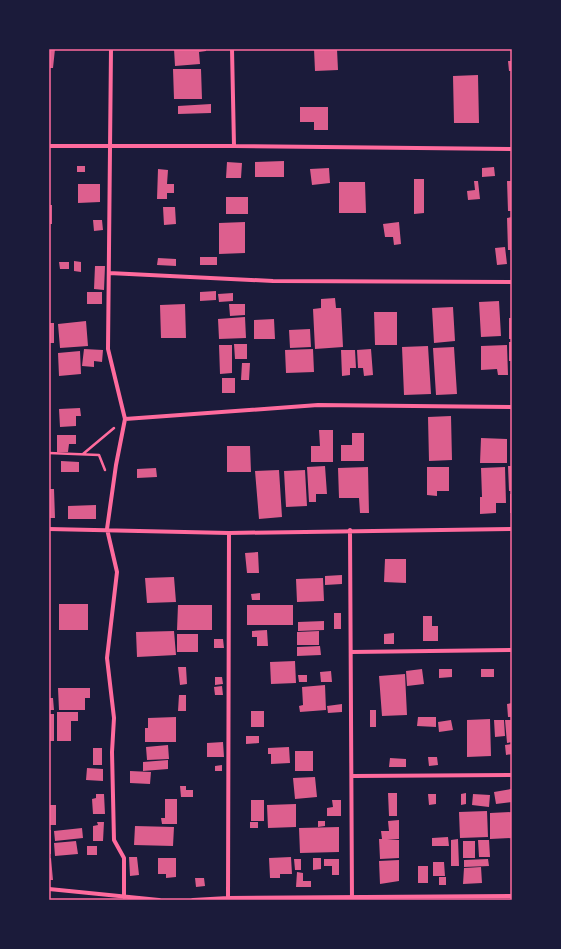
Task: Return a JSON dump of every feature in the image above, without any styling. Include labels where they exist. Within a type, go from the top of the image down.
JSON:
[{"type":"street","points":[[111,49],[108,349],[125,419],[107,529],[117,572],[107,658],[114,718],[112,752],[114,840],[124,858],[124,897]]},
{"type":"street","points":[[232,49],[234,146]]},
{"type":"street","points":[[49,146],[512,148]]},
{"type":"street","points":[[109,273],[273,281],[512,282]]},
{"type":"street","points":[[125,419],[318,405],[512,407]]},
{"type":"street","points":[[49,529],[107,529],[229,533],[350,530],[512,529]]},
{"type":"street","points":[[350,530],[353,776],[352,898]]},
{"type":"street","points":[[228,898],[229,533]]},
{"type":"street","points":[[351,652],[512,650]]},
{"type":"street","points":[[353,776],[512,775]]},
{"type":"street","points":[[49,889],[159,900]]},
{"type":"street","points":[[193,900],[228,898],[512,896]]},
{"type":"path","points":[[83,454],[125,419]]},
{"type":"path","points":[[49,453],[99,455],[113,490]]},
{"type":"building","points":[[49,49],[55,49],[53,68],[49,68]]},
{"type":"building","points":[[174,49],[206,49],[206,51],[199,52],[200,64],[175,66]]},
{"type":"building","points":[[314,49],[337,49],[338,70],[315,71]]},
{"type":"building","points":[[508,61],[512,61],[512,71],[509,71]]},
{"type":"building","points":[[173,69],[201,69],[202,99],[174,99]]},
{"type":"building","points":[[478,75],[479,123],[454,123],[453,76]]},
{"type":"building","points":[[211,104],[211,113],[178,114],[178,106]]},
{"type":"building","points":[[300,107],[328,107],[328,130],[314,130],[314,122],[300,122]]},
{"type":"building","points":[[284,161],[284,177],[255,177],[255,162]]},
{"type":"building","points":[[227,162],[242,163],[241,178],[226,178]]},
{"type":"building","points":[[77,166],[85,166],[85,172],[77,172]]},
{"type":"building","points":[[494,167],[495,176],[482,177],[482,168]]},
{"type":"building","points":[[329,168],[330,183],[312,185],[310,169]]},
{"type":"building","points":[[158,169],[168,170],[167,184],[174,184],[174,193],[167,193],[167,199],[157,199]]},
{"type":"building","points":[[414,179],[424,179],[424,213],[414,214]]},
{"type":"building","points":[[474,181],[478,181],[480,199],[468,200],[467,191],[475,190]]},
{"type":"building","points":[[507,181],[512,181],[512,211],[508,211]]},
{"type":"building","points":[[339,182],[365,182],[366,213],[339,213]]},
{"type":"building","points":[[78,184],[100,184],[100,202],[78,203]]},
{"type":"building","points":[[226,197],[248,197],[248,214],[226,214]]},
{"type":"building","points":[[49,205],[52,205],[52,224],[49,224]]},
{"type":"building","points":[[163,207],[175,207],[176,224],[164,225]]},
{"type":"building","points":[[512,217],[512,250],[508,250],[507,218]]},
{"type":"building","points":[[93,220],[102,220],[103,230],[94,231]]},
{"type":"building","points":[[245,222],[245,253],[219,254],[219,223]]},
{"type":"building","points":[[399,222],[401,244],[394,245],[393,237],[385,237],[383,224]]},
{"type":"building","points":[[505,247],[507,264],[497,265],[495,248]]},
{"type":"building","points":[[200,257],[217,257],[217,265],[200,265]]},
{"type":"building","points":[[158,258],[176,259],[176,266],[157,265]]},
{"type":"building","points":[[74,261],[81,262],[81,272],[74,271]]},
{"type":"building","points":[[59,262],[69,262],[69,269],[60,269]]},
{"type":"building","points":[[95,266],[105,266],[104,290],[94,289]]},
{"type":"building","points":[[216,291],[216,300],[200,301],[200,292]]},
{"type":"building","points":[[87,292],[102,292],[102,304],[87,304]]},
{"type":"building","points":[[233,293],[233,301],[219,302],[218,294]]},
{"type":"building","points":[[335,298],[336,308],[341,308],[343,347],[315,349],[313,309],[321,308],[321,299]]},
{"type":"building","points":[[499,301],[501,336],[481,337],[479,302]]},
{"type":"building","points":[[185,304],[186,338],[161,338],[160,305]]},
{"type":"building","points":[[229,304],[245,304],[245,315],[230,316]]},
{"type":"building","points":[[453,307],[455,341],[434,343],[432,308]]},
{"type":"building","points":[[374,312],[397,312],[397,345],[375,345]]},
{"type":"building","points":[[245,317],[246,338],[219,339],[218,319]]},
{"type":"building","points":[[509,318],[512,318],[512,339],[509,339]]},
{"type":"building","points":[[274,319],[275,339],[254,339],[254,320]]},
{"type":"building","points":[[86,321],[88,346],[60,348],[58,324]]},
{"type":"building","points":[[49,323],[54,323],[54,343],[49,343]]},
{"type":"building","points":[[310,329],[311,347],[290,348],[289,330]]},
{"type":"building","points":[[509,342],[512,342],[512,361],[509,361]]},
{"type":"building","points":[[234,344],[247,344],[247,359],[235,359]]},
{"type":"building","points":[[219,345],[232,345],[232,373],[220,374]]},
{"type":"building","points":[[507,345],[508,375],[498,375],[497,369],[481,370],[481,346]]},
{"type":"building","points":[[428,346],[431,394],[404,395],[402,347]]},
{"type":"building","points":[[454,347],[457,394],[436,395],[433,348]]},
{"type":"building","points":[[84,349],[103,350],[102,362],[94,361],[94,367],[82,366]]},
{"type":"building","points":[[313,349],[314,372],[286,373],[285,350]]},
{"type":"building","points":[[371,349],[373,375],[364,376],[363,368],[358,368],[357,350]]},
{"type":"building","points":[[341,350],[355,350],[356,368],[350,368],[350,375],[342,376]]},
{"type":"building","points":[[80,351],[81,374],[59,376],[58,353]]},
{"type":"building","points":[[242,363],[250,363],[249,380],[241,380]]},
{"type":"building","points":[[222,378],[235,378],[235,393],[222,393]]},
{"type":"building","points":[[80,408],[81,416],[76,416],[76,426],[60,427],[59,409]]},
{"type":"building","points":[[451,416],[452,460],[429,461],[428,417]]},
{"type":"building","points":[[319,430],[333,430],[333,462],[311,462],[311,446],[320,446]]},
{"type":"building","points":[[352,433],[364,433],[364,461],[341,461],[341,445],[352,445]]},
{"type":"building","points":[[57,435],[76,435],[76,444],[69,444],[68,452],[57,452]]},
{"type":"building","points":[[481,438],[507,439],[507,463],[480,463]]},
{"type":"building","points":[[227,446],[250,446],[251,472],[227,472]]},
{"type":"building","points":[[61,461],[79,462],[79,472],[61,472]]},
{"type":"building","points":[[325,466],[327,494],[316,494],[316,502],[309,502],[307,467]]},
{"type":"building","points":[[508,466],[512,466],[512,491],[509,491]]},
{"type":"building","points":[[368,467],[369,513],[360,513],[359,498],[339,498],[338,468]]},
{"type":"building","points":[[427,467],[449,467],[449,491],[437,491],[437,496],[427,495]]},
{"type":"building","points":[[505,467],[506,503],[496,503],[496,513],[480,514],[480,497],[482,497],[481,468]]},
{"type":"building","points":[[156,468],[157,477],[137,478],[137,469]]},
{"type":"building","points":[[279,470],[282,517],[259,519],[255,471]]},
{"type":"building","points":[[305,470],[307,506],[286,507],[284,471]]},
{"type":"building","points":[[49,489],[54,489],[55,518],[49,518]]},
{"type":"building","points":[[510,494],[512,494],[512,513],[510,513]]},
{"type":"building","points":[[96,505],[96,519],[68,519],[68,506]]},
{"type":"building","points":[[258,552],[259,573],[247,573],[245,553]]},
{"type":"building","points":[[385,559],[406,559],[406,583],[384,582]]},
{"type":"building","points":[[342,575],[342,584],[325,585],[325,576]]},
{"type":"building","points":[[174,577],[176,602],[147,603],[145,578]]},
{"type":"building","points":[[323,578],[324,601],[297,602],[296,579]]},
{"type":"building","points":[[260,593],[260,600],[252,600],[251,594]]},
{"type":"building","points":[[59,604],[88,604],[88,630],[59,630]]},
{"type":"building","points":[[178,605],[212,605],[212,630],[177,630]]},
{"type":"building","points":[[247,605],[293,605],[293,625],[247,625]]},
{"type":"building","points":[[334,613],[341,613],[341,629],[334,629]]},
{"type":"building","points":[[423,616],[432,616],[432,626],[438,626],[438,641],[423,641]]},
{"type":"building","points":[[324,621],[324,630],[298,631],[298,622]]},
{"type":"building","points":[[267,630],[268,646],[257,646],[257,637],[252,637],[252,631]]},
{"type":"building","points":[[174,631],[176,655],[137,657],[136,632]]},
{"type":"building","points":[[319,631],[319,645],[297,645],[297,632]]},
{"type":"building","points":[[394,633],[394,644],[384,644],[384,634]]},
{"type":"building","points":[[177,634],[198,634],[198,652],[177,652]]},
{"type":"building","points":[[214,639],[223,639],[224,648],[214,648]]},
{"type":"building","points":[[320,646],[321,655],[297,656],[297,647]]},
{"type":"building","points":[[295,661],[296,683],[271,684],[270,662]]},
{"type":"building","points":[[178,667],[186,667],[187,684],[180,685]]},
{"type":"building","points":[[422,669],[424,684],[407,686],[406,671]]},
{"type":"building","points":[[439,669],[452,669],[452,677],[439,678]]},
{"type":"building","points":[[481,669],[494,669],[494,677],[481,677]]},
{"type":"building","points":[[331,671],[332,682],[321,682],[320,672]]},
{"type":"building","points":[[405,674],[407,715],[382,716],[379,676]]},
{"type":"building","points":[[298,675],[307,675],[307,682],[299,682]]},
{"type":"building","points":[[215,677],[222,677],[223,684],[215,685]]},
{"type":"building","points":[[325,685],[326,710],[300,712],[299,706],[303,705],[302,687]]},
{"type":"building","points":[[222,686],[223,695],[215,695],[214,687]]},
{"type":"building","points":[[58,688],[90,688],[90,698],[85,698],[85,710],[59,710]]},
{"type":"building","points":[[179,695],[186,695],[186,711],[178,711]]},
{"type":"building","points":[[49,698],[53,698],[54,710],[49,710]]},
{"type":"building","points":[[512,703],[512,717],[508,717],[507,704]]},
{"type":"building","points":[[342,704],[342,712],[328,713],[327,706]]},
{"type":"building","points":[[370,710],[376,710],[376,727],[370,727]]},
{"type":"building","points":[[251,711],[264,711],[264,727],[251,727]]},
{"type":"building","points":[[57,712],[78,712],[78,721],[71,721],[71,741],[57,741]]},
{"type":"building","points":[[49,714],[54,714],[54,741],[49,741]]},
{"type":"building","points":[[176,717],[176,742],[145,742],[145,728],[148,728],[148,718]]},
{"type":"building","points":[[418,717],[436,717],[436,727],[417,726]]},
{"type":"building","points":[[490,719],[491,756],[467,757],[467,720]]},
{"type":"building","points":[[451,720],[453,730],[439,732],[438,722]]},
{"type":"building","points":[[494,720],[504,720],[505,736],[495,737]]},
{"type":"building","points":[[505,720],[512,720],[512,742],[507,743]]},
{"type":"building","points":[[246,736],[259,736],[259,743],[246,744]]},
{"type":"building","points":[[223,742],[224,757],[207,757],[207,743]]},
{"type":"building","points":[[512,744],[512,754],[506,755],[505,745]]},
{"type":"building","points":[[168,745],[169,759],[147,760],[146,747]]},
{"type":"building","points":[[289,747],[290,763],[271,764],[271,754],[268,754],[268,748]]},
{"type":"building","points":[[93,748],[102,748],[102,765],[93,765]]},
{"type":"building","points":[[295,751],[313,751],[313,771],[295,771]]},
{"type":"building","points":[[428,757],[437,757],[438,765],[429,766]]},
{"type":"building","points":[[390,758],[406,759],[406,767],[389,767]]},
{"type":"building","points":[[168,760],[168,769],[143,771],[143,762]]},
{"type":"building","points":[[222,765],[222,771],[215,771],[215,766]]},
{"type":"building","points":[[87,768],[103,769],[103,781],[86,780]]},
{"type":"building","points":[[130,771],[151,772],[150,784],[130,783]]},
{"type":"building","points":[[315,777],[317,797],[295,799],[293,778]]},
{"type":"building","points":[[180,786],[186,786],[186,790],[193,790],[193,797],[181,797]]},
{"type":"building","points":[[511,789],[512,802],[496,804],[494,792]]},
{"type":"building","points":[[388,793],[397,793],[397,816],[389,816]]},
{"type":"building","points":[[466,793],[466,804],[461,805],[461,794]]},
{"type":"building","points":[[96,794],[104,794],[105,814],[93,814],[92,799],[96,798]]},
{"type":"building","points":[[428,794],[436,794],[436,804],[429,805]]},
{"type":"building","points":[[473,794],[490,795],[489,807],[472,805]]},
{"type":"building","points":[[165,799],[177,799],[177,824],[162,824],[161,818],[165,818]]},
{"type":"building","points":[[251,800],[264,800],[264,821],[251,821]]},
{"type":"building","points":[[332,800],[341,800],[341,816],[327,816],[327,808],[333,807]]},
{"type":"building","points":[[296,804],[296,827],[268,828],[267,805]]},
{"type":"building","points":[[49,805],[56,805],[56,825],[49,825]]},
{"type":"building","points":[[487,811],[488,837],[460,838],[459,812]]},
{"type":"building","points":[[512,812],[512,838],[490,839],[490,813]]},
{"type":"building","points":[[399,820],[399,839],[387,839],[399,840],[399,858],[380,859],[379,839],[382,839],[381,831],[389,831],[388,821]]},
{"type":"building","points":[[318,821],[325,821],[325,826],[318,827]]},
{"type":"building","points":[[97,822],[104,822],[103,841],[93,841],[93,826],[98,825]]},
{"type":"building","points":[[250,822],[258,822],[258,828],[250,828]]},
{"type":"building","points":[[135,826],[174,827],[173,846],[134,845]]},
{"type":"building","points":[[339,827],[339,852],[300,853],[299,828]]},
{"type":"building","points":[[82,828],[83,838],[55,841],[54,831]]},
{"type":"building","points":[[49,830],[51,830],[51,854],[49,854]]},
{"type":"building","points":[[448,837],[449,846],[432,846],[432,838]]},
{"type":"building","points":[[458,839],[459,866],[451,866],[451,840]]},
{"type":"building","points":[[478,840],[489,840],[490,857],[479,857]]},
{"type":"building","points":[[76,841],[78,854],[55,856],[54,843]]},
{"type":"building","points":[[463,841],[475,841],[475,858],[463,858]]},
{"type":"building","points":[[87,846],[97,846],[97,855],[87,855]]},
{"type":"building","points":[[129,857],[137,857],[139,875],[130,876]]},
{"type":"building","points":[[291,857],[292,874],[280,874],[280,878],[270,878],[269,858]]},
{"type":"building","points":[[49,858],[51,858],[53,880],[49,880]]},
{"type":"building","points":[[158,858],[176,858],[176,877],[166,878],[166,874],[158,874]]},
{"type":"building","points":[[313,858],[321,858],[321,869],[313,870]]},
{"type":"building","points":[[294,859],[301,859],[301,870],[295,870]]},
{"type":"building","points":[[324,859],[339,859],[339,875],[332,875],[332,866],[324,866]]},
{"type":"building","points":[[488,859],[489,866],[464,867],[464,860]]},
{"type":"building","points":[[399,860],[399,881],[380,884],[379,861]]},
{"type":"building","points":[[433,862],[444,862],[445,876],[433,876]]},
{"type":"building","points":[[418,866],[428,866],[428,883],[418,883]]},
{"type":"building","points":[[481,867],[482,883],[463,884],[464,868]]},
{"type":"building","points":[[297,872],[303,873],[303,881],[311,881],[311,887],[296,887]]},
{"type":"building","points":[[439,877],[446,877],[446,885],[439,885]]},
{"type":"building","points":[[195,878],[204,878],[205,886],[196,887]]}]
